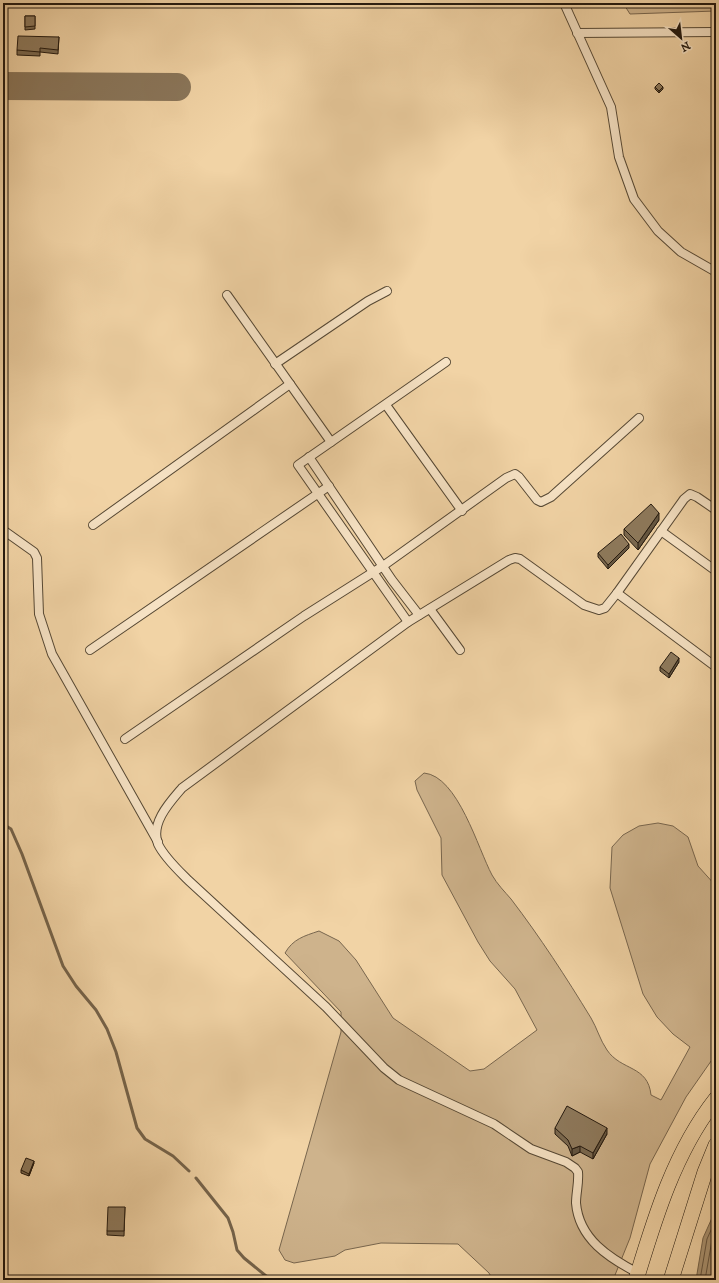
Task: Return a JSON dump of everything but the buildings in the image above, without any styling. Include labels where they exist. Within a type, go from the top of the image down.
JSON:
[{"type":"highway","points":[[637,1277],[659,1208],[686,1147],[702,1116],[716,1099]]},
{"type":"highway","points":[[671,1280],[705,1172],[716,1146]]},
{"type":"street","points":[[564,3],[611,107],[619,157],[634,199],[658,231],[681,252],[716,272]]},
{"type":"street","points":[[577,32],[716,32]]},
{"type":"street","points":[[275,364],[368,301],[387,291]]},
{"type":"street","points":[[227,295],[331,442]]},
{"type":"street","points":[[408,622],[298,465],[446,362]]},
{"type":"street","points":[[93,525],[290,384]]},
{"type":"street","points":[[386,405],[462,510]]},
{"type":"street","points":[[125,739],[304,616],[383,566],[506,478],[515,474],[537,500],[541,502],[546,500],[639,418]]},
{"type":"street","points":[[309,457],[383,566],[419,615]]},
{"type":"street","points":[[90,650],[329,486]]},
{"type":"street","points":[[158,843],[160,822],[166,806],[182,788],[408,622],[509,560],[515,558],[592,608],[599,610],[605,608],[684,499],[690,494],[716,510]]},
{"type":"street","points":[[3,530],[34,552],[37,558],[39,614],[52,654],[158,843],[172,863],[188,880],[326,1007],[384,1068],[399,1080],[488,1121],[531,1148],[575,1168],[578,1172],[576,1204],[584,1228],[589,1237],[611,1258],[637,1277]]},
{"type":"street","points":[[661,531],[716,571]]},
{"type":"street","points":[[616,593],[716,667]]},
{"type":"street","points":[[430,609],[460,650]]},
{"type":"shaded area","points":[[623,3],[716,3],[716,11],[630,14]]},
{"type":"shaded area","points":[[424,773],[436,777],[447,787],[457,800],[466,815],[492,875],[522,913],[562,972],[591,1018],[607,1050],[619,1062],[633,1069],[645,1078],[649,1085],[651,1095],[661,1100],[690,1047],[673,1034],[657,1017],[643,994],[610,888],[612,847],[623,835],[639,826],[658,823],[673,826],[688,837],[698,866],[716,886],[716,1054],[686,1097],[650,1164],[630,1238],[613,1280],[493,1280],[489,1273],[458,1244],[381,1243],[345,1250],[335,1256],[294,1263],[285,1260],[279,1250],[341,1032],[341,1012],[285,953],[295,941],[319,931],[339,941],[356,960],[393,1018],[470,1071],[484,1069],[537,1030],[515,989],[490,961],[478,942],[442,875],[441,838],[417,790],[415,781]]},
{"type":"water","points":[[716,1209],[716,1280],[696,1280],[703,1238]]},
{"type":"waterway","points":[[3,824],[11,829],[22,854],[63,966],[76,986],[96,1010],[107,1029],[116,1052],[137,1128],[145,1139],[173,1156],[189,1171]]},
{"type":"waterway","points":[[196,1178],[228,1218],[237,1250],[244,1258],[271,1280]]},
{"type":"taxiway","points":[[3,86],[177,87]]}]
